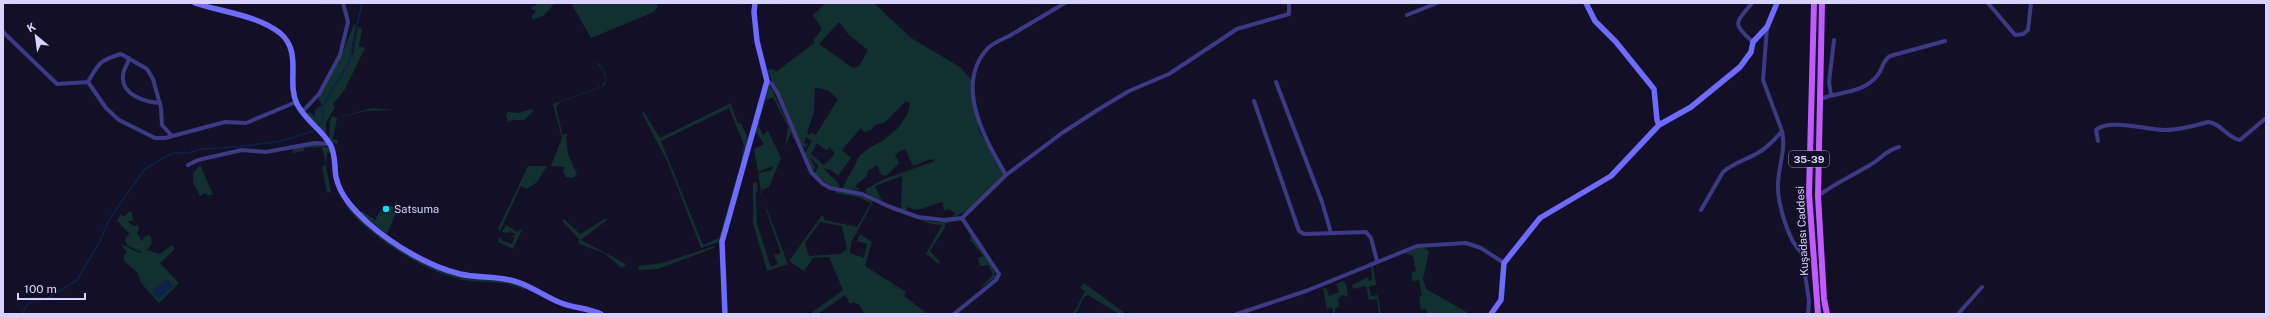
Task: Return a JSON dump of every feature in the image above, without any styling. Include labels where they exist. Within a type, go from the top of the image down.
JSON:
[{"type":"main road","name":"Kuşadası Caddesi","points":[[1814,3],[1808,194],[1818,314]]},
{"type":"main road","name":"Kuşadası Caddesi","points":[[1822,3],[1818,196],[1824,299],[1827,314]]},
{"type":"street","points":[[195,3],[253,20],[280,33],[287,41],[293,52],[294,92],[296,102],[307,118],[330,144],[338,186],[346,199],[370,224],[408,251],[428,262],[460,274],[514,280],[562,304],[601,314]]},
{"type":"street","points":[[303,111],[319,94],[340,55],[348,22],[343,3]]},
{"type":"street","points":[[725,314],[722,242],[768,81],[757,41],[754,12],[755,3]]},
{"type":"street","points":[[1006,175],[983,134],[974,101],[973,82],[979,63],[988,48],[1065,3]]},
{"type":"street","points":[[768,81],[772,84],[778,94],[812,172],[823,184],[830,188],[862,194],[890,207],[918,217],[944,220],[962,218],[1006,175],[1062,133],[1129,91],[1170,74],[1237,29],[1289,14],[1290,3]]},
{"type":"street","points":[[1407,15],[1437,3]]},
{"type":"street","points":[[1586,3],[1595,21],[1616,42],[1654,89],[1657,120],[1659,125]]},
{"type":"street","points":[[1752,3],[1738,18],[1738,23],[1743,33],[1753,42]]},
{"type":"street","points":[[1777,3],[1767,27],[1763,80],[1785,143],[1778,184],[1785,221],[1795,247],[1802,254],[1809,301],[1808,314]]},
{"type":"street","points":[[1988,3],[2015,35],[2023,34],[2028,30],[2031,3]]},
{"type":"street","points":[[1491,314],[1501,300],[1502,269],[1504,263],[1540,218],[1611,176],[1659,125],[1691,107],[1740,67],[1751,52],[1753,42],[1767,27]]},
{"type":"street","points":[[3,32],[57,84],[88,82]]},
{"type":"street","points":[[1831,95],[1829,82],[1834,40]]},
{"type":"street","points":[[1820,99],[1831,95],[1861,89],[1877,76],[1884,60],[1890,56],[1945,41]]},
{"type":"street","points":[[88,82],[99,63],[104,59],[121,54],[147,69],[153,79],[160,103],[162,125],[172,136]]},
{"type":"street","points":[[129,58],[128,66],[123,76],[124,82],[132,94],[139,100],[160,103]]},
{"type":"street","points":[[88,82],[106,108],[119,120],[155,138],[172,136],[225,122],[246,123],[296,102]]},
{"type":"street","points":[[1276,82],[1322,202],[1331,233]]},
{"type":"street","points":[[1254,101],[1299,230],[1304,234],[1369,234],[1377,261]]},
{"type":"street","points":[[2098,141],[2096,130],[2104,125],[2119,124],[2166,130],[2208,122],[2213,122],[2235,139],[2240,140],[2266,118]]},
{"type":"street","points":[[1701,210],[1723,172],[1757,154],[1773,142],[1782,131]]},
{"type":"street","points":[[188,165],[205,158],[242,150],[266,152],[315,143],[330,144]]},
{"type":"street","points":[[1818,196],[1835,183],[1872,164],[1890,149],[1899,146]]},
{"type":"street","points":[[954,314],[996,280],[1000,274],[962,218]]},
{"type":"street","points":[[1237,314],[1306,291],[1417,246],[1460,242],[1481,248],[1504,263]]},
{"type":"street","points":[[1958,314],[1982,287]]},
{"type":"green space","points":[[536,3],[555,3],[544,15],[533,20],[532,16],[536,11],[531,9],[531,7],[537,5]]},
{"type":"green space","points":[[571,3],[655,3],[658,6],[654,12],[591,38]]},
{"type":"green space","points":[[826,3],[874,3],[911,38],[960,67],[972,80],[979,130],[1003,173],[1003,176],[970,209],[952,218],[955,213],[949,209],[944,211],[942,202],[918,210],[907,207],[907,211],[901,210],[902,176],[875,186],[882,201],[866,193],[866,189],[884,179],[935,161],[931,159],[913,166],[905,149],[895,154],[899,163],[886,176],[881,175],[877,165],[868,171],[867,176],[855,186],[860,190],[842,189],[860,155],[884,140],[899,127],[908,113],[910,103],[906,101],[885,122],[875,125],[871,130],[864,132],[861,128],[842,150],[851,158],[838,176],[831,170],[823,168],[840,185],[838,188],[830,186],[815,174],[818,166],[810,156],[815,168],[813,172],[805,153],[812,141],[806,137],[804,143],[808,144],[806,148],[802,146],[767,70],[774,69],[776,72],[814,43],[814,39],[822,29],[813,15]],"holes":[[[839,22],[849,35],[868,50],[859,66],[853,68],[819,44]],[[815,87],[829,91],[838,99],[816,135],[811,132],[810,135],[807,133],[814,112]],[[817,143],[827,151],[829,147],[834,152],[834,155],[824,165],[811,154]]]},
{"type":"green space","points":[[354,24],[356,25],[352,45],[352,58],[358,27],[362,29],[359,46],[365,48],[344,91],[333,104],[335,107],[326,123],[326,137],[308,117],[308,111],[315,116],[315,110],[322,105],[318,98],[340,59]]},
{"type":"green space","points":[[595,61],[601,65],[605,72],[606,80],[603,70]]},
{"type":"green space","points":[[606,80],[604,86],[560,102],[556,107],[563,136],[564,134],[568,134],[566,137],[568,154],[577,174],[573,178],[566,177],[563,172],[564,167],[551,166],[562,138],[553,104],[602,86]]},
{"type":"green space","points":[[770,85],[798,146],[791,133],[785,147],[788,127],[773,97],[765,101],[759,127],[763,135],[768,131],[781,158],[769,187],[761,190],[758,173],[772,170],[773,166],[758,172],[754,149],[764,144],[754,129],[767,86]]},
{"type":"green space","points":[[731,103],[738,124],[741,123],[748,138],[742,165],[740,166],[744,145],[729,108],[661,141],[703,245],[719,238],[738,173],[740,173],[721,241],[701,248],[668,163],[642,113],[644,112],[660,138]]},
{"type":"green space","points":[[372,108],[394,110],[366,111],[337,118]]},
{"type":"green space","points":[[531,109],[534,111],[524,120],[512,120],[508,122],[506,115],[508,112],[519,113]]},
{"type":"green space","points":[[332,116],[337,118],[333,139],[338,140],[337,145],[329,140],[330,121]]},
{"type":"green space","points":[[314,144],[330,148],[332,153],[327,153],[326,166],[331,192],[327,193],[322,167],[326,164],[322,147],[304,148],[304,151],[292,153],[293,148]]},
{"type":"green space","points":[[200,165],[213,194],[208,196],[206,193],[200,196],[193,182],[193,173]]},
{"type":"green space","points":[[528,166],[547,166],[537,182],[527,189],[521,186],[500,231],[498,229]]},
{"type":"green space","points":[[757,182],[758,190],[756,193],[757,224],[771,267],[778,264],[774,255],[781,253],[770,223],[764,200],[788,264],[767,271],[753,223],[753,183]]},
{"type":"green space","points":[[837,191],[859,194],[873,202],[851,243],[850,253],[864,258],[867,244],[857,241],[860,234],[872,242],[865,266],[906,292],[904,296],[928,314],[865,314],[858,303],[856,304],[854,302],[850,304],[845,295],[818,314],[810,314],[843,290],[829,257],[813,258],[804,271],[789,261],[822,215],[825,220],[857,227],[871,203],[858,197],[835,193]],"holes":[[[820,222],[842,226],[847,249],[840,254],[809,256],[805,243]]]},
{"type":"green space","points":[[346,202],[403,251],[433,268],[460,277],[510,282],[526,288],[525,290],[509,284],[459,279],[431,269],[404,255],[379,238],[357,219],[348,209]]},
{"type":"green space","points":[[396,202],[400,204],[387,234],[361,214],[362,211],[375,220],[385,203],[393,207]]},
{"type":"green space","points":[[130,211],[132,213],[133,221],[127,221],[133,226],[138,225],[139,229],[137,233],[142,241],[145,236],[150,235],[152,243],[147,250],[160,254],[172,245],[175,249],[160,263],[179,283],[159,303],[141,283],[137,272],[124,261],[124,255],[127,253],[121,244],[140,253],[142,252],[128,246],[125,241],[126,237],[130,234],[121,226],[120,222],[117,222],[120,215],[125,216]]},
{"type":"green space","points":[[905,214],[934,222],[961,220],[991,264],[996,277],[980,289],[993,274],[988,265],[980,266],[978,258],[984,256],[970,240],[971,236],[961,221],[946,223],[944,229],[930,251],[940,262],[939,264],[926,254],[942,225],[931,224]]},
{"type":"green space","points":[[606,218],[607,220],[581,240],[626,264],[622,268],[604,253],[579,244],[579,239],[562,221],[564,219],[580,234]]},
{"type":"green space","points":[[506,225],[518,232],[520,229],[522,230],[513,249],[498,242],[500,237],[503,241],[512,244],[514,238],[512,236],[516,235],[510,231],[508,233],[502,232]]},
{"type":"green space","points":[[714,246],[714,248],[658,269],[638,270],[639,266],[663,263]]},
{"type":"green space","points":[[1420,247],[1427,249],[1429,252],[1423,279],[1426,289],[1470,314],[1427,314],[1426,309],[1421,310],[1419,297],[1422,296],[1419,280],[1412,281],[1412,272],[1416,271],[1413,256],[1405,253]]},
{"type":"green space","points":[[1371,265],[1373,265],[1376,285],[1369,287],[1371,296],[1378,295],[1381,314],[1379,314],[1377,299],[1369,300],[1366,286],[1353,289],[1352,285],[1368,277],[1369,281],[1372,280]]},
{"type":"green space","points":[[1343,281],[1346,284],[1348,297],[1343,295],[1338,299],[1339,307],[1335,308],[1335,312],[1333,313],[1332,307],[1327,309],[1323,287],[1327,289],[1329,296],[1339,292],[1336,284]]},
{"type":"green space","points":[[1084,283],[1126,314],[1119,314],[1088,295],[1084,297],[1076,314],[1071,314],[1076,309],[1085,291],[1080,288]]},
{"type":"water","points":[[167,278],[173,286],[159,299],[152,291]]},
{"type":"waterway","points":[[318,126],[323,121],[322,107],[349,62],[362,3]]},
{"type":"waterway","points":[[22,314],[28,303],[50,297],[77,280],[99,243],[109,220],[145,169],[174,153],[187,153],[202,149],[236,147],[282,141],[316,129]]},
{"type":"place","name":"Satsuma","points":[[386,209]]}]
